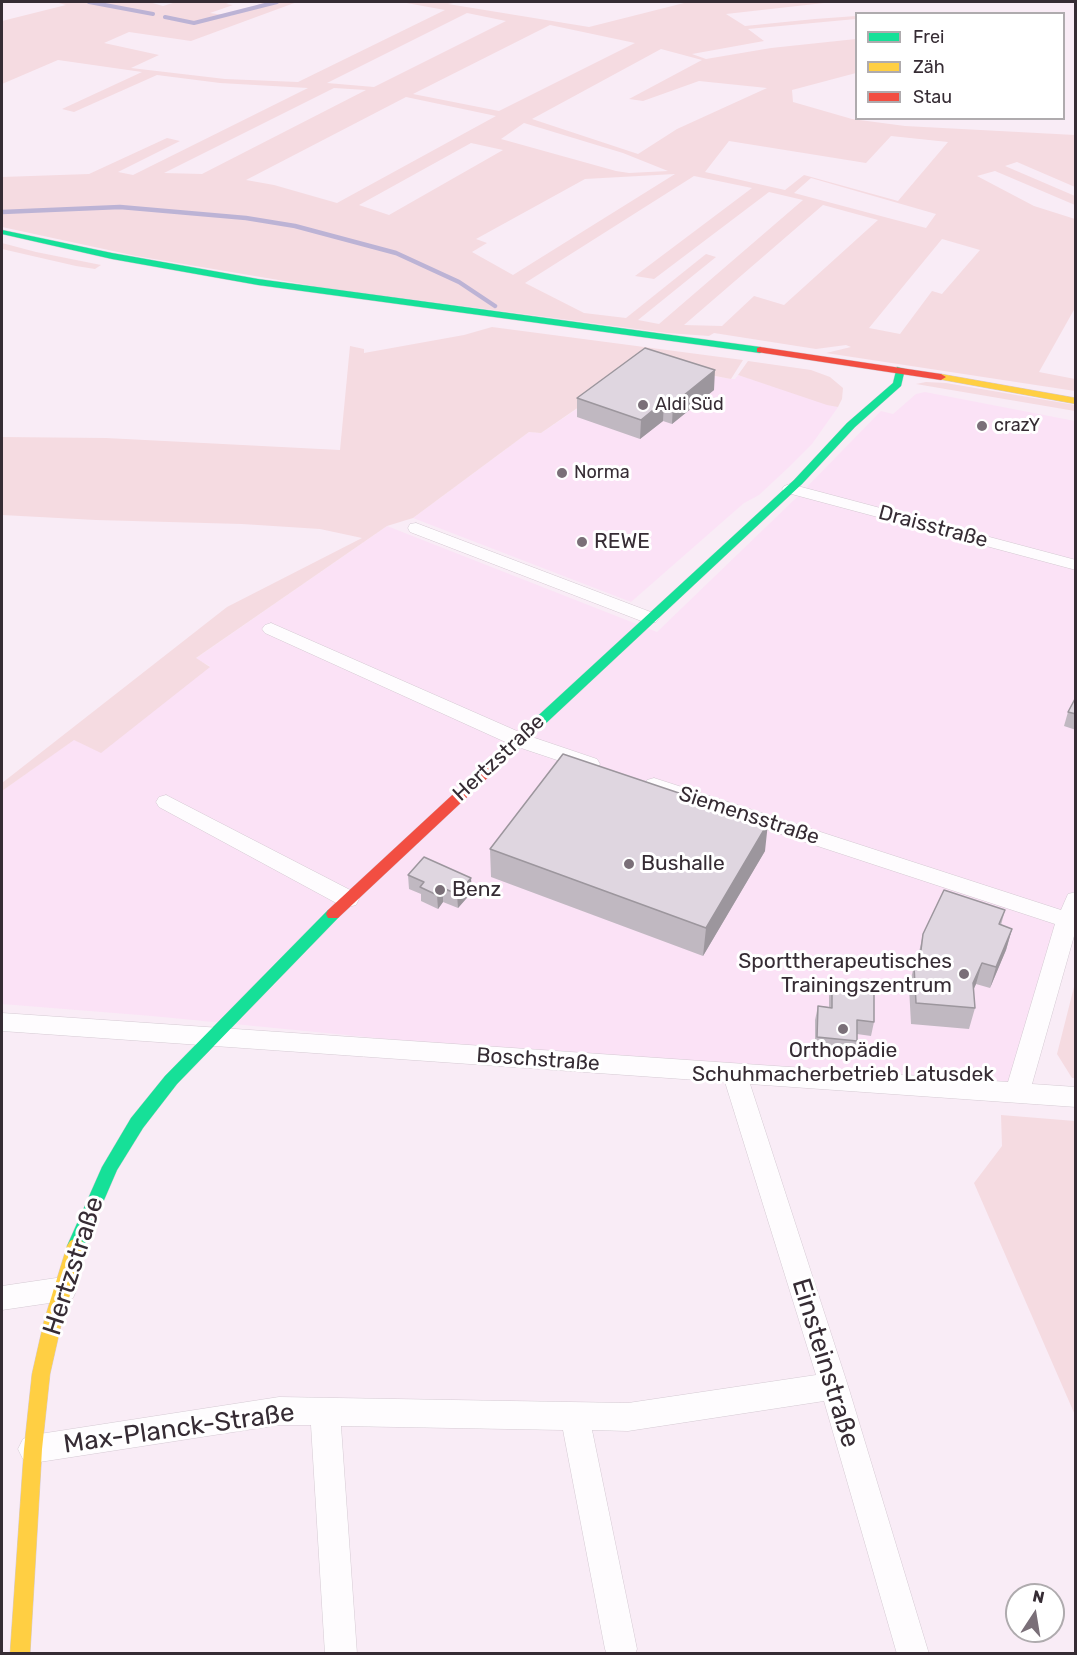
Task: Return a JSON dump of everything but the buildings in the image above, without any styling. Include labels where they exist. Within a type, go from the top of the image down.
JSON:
[{"type":"street","points":[[2,232],[112,256],[258,282],[900,369],[1076,399]]},
{"type":"street","points":[[810,357],[846,378]]},
{"type":"street","name":"Hertzstraße","points":[[863,413],[873,384],[900,369]]},
{"type":"street","name":"Hertzstraße","points":[[14,1641],[41,1374],[79,1236],[110,1167],[137,1122],[171,1080],[348,899],[790,489],[863,413],[898,384],[900,369]]},
{"type":"street","name":"Draisstraße","points":[[790,489],[1076,565]]},
{"type":"street","points":[[416,528],[650,618]]},
{"type":"street","points":[[271,629],[519,740],[610,770]]},
{"type":"street","name":"Siemensstraße","points":[[633,778],[1071,910]]},
{"type":"street","points":[[166,802],[348,899]]},
{"type":"street","points":[[1017,1094],[1071,910]]},
{"type":"street","name":"Boschstraße","points":[[2,1022],[1076,1097]]},
{"type":"street","name":"Einsteinstraße","points":[[734,1073],[834,1386],[913,1653]]},
{"type":"street","points":[[2,1298],[63,1289]]},
{"type":"street","name":"Max-Planck-Straße","points":[[33,1449],[279,1411],[628,1417],[834,1386]]},
{"type":"street","name":"Max-Planck-Straße","points":[[325,1412],[341,1653]]},
{"type":"street","points":[[576,1416],[621,1649]]},
{"type":"shaded area","points":[[55,2],[149,2],[163,6],[176,2],[232,2],[226,4],[233,5],[210,13],[230,16],[265,2],[297,2],[191,41],[129,32],[104,43],[159,55],[131,68],[225,79],[298,82],[445,10],[401,2],[459,2],[448,4],[589,27],[688,2],[833,2],[726,14],[745,26],[855,16],[855,19],[748,29],[764,41],[692,54],[706,59],[771,48],[855,39],[855,73],[792,90],[793,102],[855,120],[905,126],[1075,135],[1075,187],[1017,162],[1005,166],[1075,196],[1075,205],[995,171],[977,176],[1034,206],[1075,219],[1075,308],[1039,372],[1075,379],[1075,391],[826,353],[851,347],[846,345],[816,349],[714,333],[709,336],[667,333],[320,287],[136,256],[2,227],[2,177],[89,174],[167,138],[180,141],[118,172],[133,175],[308,88],[220,83],[157,75],[74,112],[62,109],[142,72],[58,60],[2,84],[2,21],[66,5]],"holes":[[[467,13],[506,21],[374,87],[327,83]],[[550,25],[635,43],[499,111],[413,94]],[[661,49],[702,60],[629,99],[643,101],[699,81],[767,88],[677,129],[638,154],[532,119]],[[334,88],[366,90],[202,174],[164,173]],[[406,97],[496,116],[337,203],[274,185],[246,180]],[[524,123],[623,153],[668,171],[629,173],[616,171],[501,139]],[[891,136],[948,142],[898,201],[804,175],[785,190],[705,172],[729,141],[866,163]],[[471,143],[503,150],[389,215],[359,205]],[[675,174],[513,275],[472,252],[487,243],[476,239],[585,179]],[[694,176],[752,188],[635,276],[654,279],[769,192],[803,200],[659,324],[638,320],[716,257],[706,254],[626,318],[584,313],[525,283]],[[811,178],[936,214],[926,228],[794,193]],[[823,205],[878,220],[784,305],[754,296],[722,326],[684,325]],[[942,239],[980,250],[942,294],[932,291],[900,334],[869,328]]]},
{"type":"shaded area","points":[[2,243],[101,265],[95,269],[76,266],[2,249]]},
{"type":"shaded area","points":[[492,327],[743,360],[731,379],[705,374],[627,374],[541,433],[529,432],[413,518],[387,526],[196,658],[210,667],[101,753],[74,740],[2,791],[2,783],[227,607],[362,538],[320,529],[242,524],[2,515],[2,437],[106,438],[340,450],[350,346],[364,349],[364,353],[464,335]]},
{"type":"shaded area","points":[[748,361],[811,370],[830,377],[843,388],[842,399],[838,407],[827,405],[738,375]]},
{"type":"shaded area","points":[[646,363],[731,379],[735,379],[738,375],[838,407],[812,444],[789,467],[759,495],[744,503],[631,602],[413,518],[529,432],[541,433]]},
{"type":"shaded area","points":[[946,383],[1075,405],[1075,411],[916,384]]},
{"type":"shaded area","points":[[925,392],[1075,421],[1075,900],[1017,1094],[734,1073],[152,1016],[2,1004],[2,791],[74,739],[210,666],[195,659],[387,526],[657,632],[796,498],[881,411],[893,414],[916,394]]},
{"type":"shaded area","points":[[1075,983],[1076,1078],[1072,1078],[1057,1054]]},
{"type":"shaded area","points":[[1001,1115],[1075,1121],[1075,1415],[974,1183],[1002,1146]]},
{"type":"waterway","points":[[89,2],[153,14]]},
{"type":"waterway","points":[[165,17],[194,23],[277,2]]},
{"type":"waterway","points":[[2,212],[120,207],[246,218],[295,226],[396,253],[459,282],[495,306]]},
{"type":"traffic: fast","points":[[2,232],[112,256],[258,282],[760,350]]},
{"type":"traffic: fast","points":[[508,751],[798,482],[851,425],[898,384],[900,369]]},
{"type":"traffic: fast","points":[[76,1246],[110,1167],[137,1123],[171,1080],[333,914]]},
{"type":"traffic: slow","points":[[941,377],[1076,401]]},
{"type":"traffic: slow","points":[[20,1654],[33,1449],[41,1374],[53,1321],[76,1246]]},
{"type":"traffic: jam","points":[[760,350],[941,377]]},
{"type":"traffic: jam","points":[[333,914],[508,751]]},
{"type":"place","name":"Aldi Süd","points":[[643,405]]},
{"type":"place","name":"crazY","points":[[982,426]]},
{"type":"place","name":"Norma","points":[[562,473]]},
{"type":"place","name":"REWE","points":[[582,542]]},
{"type":"place","name":"Bushalle","points":[[629,864]]},
{"type":"place","name":"Benz","points":[[440,890]]},
{"type":"place","name":"Sporttherapeutisches Trainingszentrum","points":[[964,974]]},
{"type":"place","name":"Orthopädie Schuhmacherbetrieb Latusdek","points":[[843,1029]]}]
